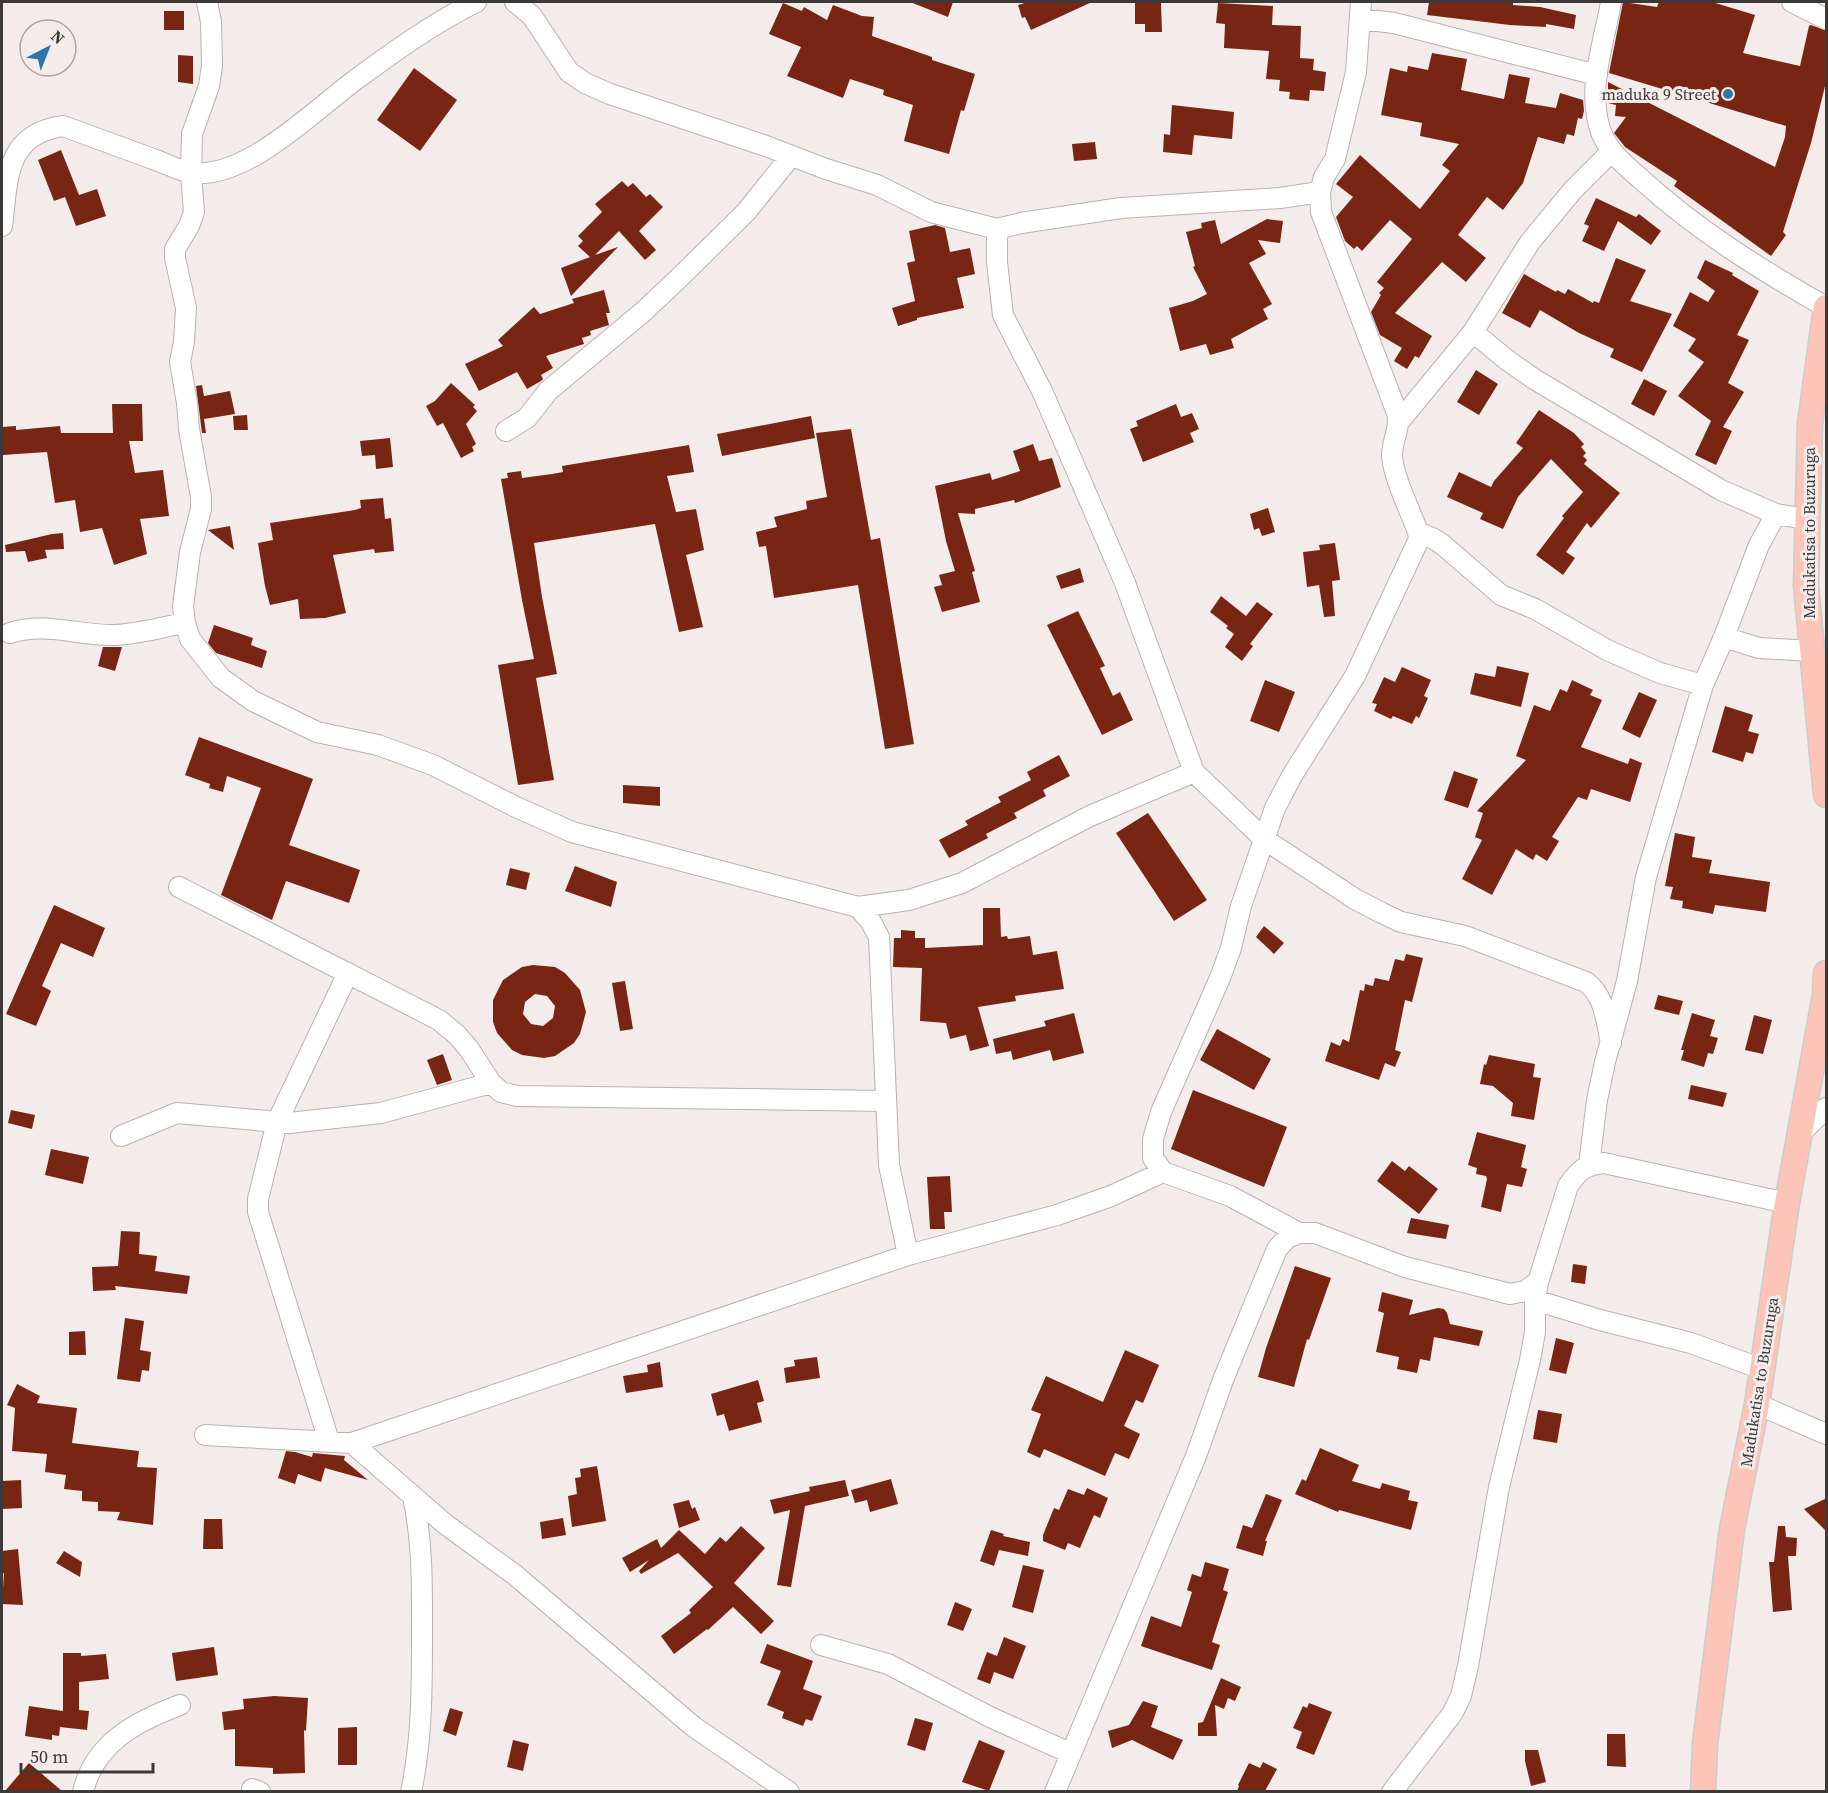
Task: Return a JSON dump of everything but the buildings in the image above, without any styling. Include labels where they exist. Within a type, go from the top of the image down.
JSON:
[{"type":"main road","name":"Madukatisa to Buzuruga","points":[[1826,307],[1810,423],[1806,586],[1827,795]]},
{"type":"main road","name":"Madukatisa to Buzuruga","points":[[1703,1791],[1707,1733],[1731,1540],[1757,1404],[1787,1203],[1826,988]]},
{"type":"street","points":[[207,2],[211,22],[212,66],[209,86],[192,134],[191,173],[194,212],[189,226],[175,249],[175,258],[186,308],[180,362],[201,496],[201,509],[190,552],[183,606],[190,639],[221,678],[253,701],[317,732],[378,745],[433,765],[572,832],[858,907],[926,896],[962,883],[1090,816],[1194,772]]},
{"type":"street","points":[[2,226],[8,177],[16,150],[46,129],[63,126],[191,173],[216,172],[231,168],[294,129],[381,61],[450,15],[476,2]]},
{"type":"street","points":[[515,2],[532,16],[569,72],[585,83],[610,94],[702,123],[826,170],[878,185],[931,212],[997,229],[1021,223],[1120,208],[1280,198],[1320,192]]},
{"type":"street","points":[[1611,2],[1602,41],[1596,89],[1601,132],[1611,152],[1697,227],[1774,278],[1826,307]]},
{"type":"street","points":[[1792,2],[1827,19]]},
{"type":"street","points":[[1299,1233],[1230,1196],[1162,1172],[1154,1158],[1153,1139],[1161,1112],[1220,978],[1241,906],[1275,808],[1293,774],[1361,665],[1418,544],[1418,532],[1402,491],[1392,455],[1398,423],[1397,413],[1321,212],[1320,192],[1324,177],[1335,159],[1356,72],[1359,8],[1394,23],[1597,75]]},
{"type":"street","points":[[1398,423],[1473,332],[1530,242],[1573,190],[1611,152]]},
{"type":"street","points":[[506,431],[528,418],[548,391],[643,312],[678,279],[746,212],[791,156]]},
{"type":"street","points":[[997,229],[998,283],[1003,315],[1043,393],[1116,562],[1194,772],[1264,839],[1382,914],[1401,922],[1465,936],[1586,982],[1596,989],[1601,1000],[1611,1043]]},
{"type":"street","points":[[1473,332],[1534,379],[1720,490],[1776,514],[1806,519]]},
{"type":"street","points":[[1589,1165],[1597,1100],[1627,981],[1646,877],[1703,685],[1759,545],[1776,514]]},
{"type":"street","points":[[1418,532],[1434,538],[1501,596],[1535,609],[1600,646],[1660,673],[1703,685]]},
{"type":"street","points":[[10,633],[23,629],[41,628],[109,635],[185,623]]},
{"type":"street","points":[[1724,637],[1759,648],[1811,651]]},
{"type":"street","points":[[179,887],[439,1020],[469,1049],[491,1083],[501,1092],[516,1096],[886,1101]]},
{"type":"street","points":[[877,933],[898,902]]},
{"type":"street","points":[[858,907],[871,922],[879,937],[889,1165],[908,1256]]},
{"type":"street","points":[[329,1441],[258,1212],[258,1198],[277,1122],[348,973]]},
{"type":"street","points":[[121,1136],[177,1113],[289,1123],[381,1113],[491,1083]]},
{"type":"street","points":[[1799,1135],[1827,1108]]},
{"type":"street","points":[[1392,1791],[1452,1714],[1461,1696],[1499,1487],[1530,1360],[1536,1291],[1568,1186],[1577,1173],[1589,1165],[1604,1163],[1787,1203]]},
{"type":"street","points":[[205,1434],[352,1443],[908,1256],[1057,1215],[1112,1196],[1162,1172]]},
{"type":"street","points":[[1055,1791],[1196,1456],[1222,1380],[1277,1249],[1287,1238],[1299,1233],[1315,1233],[1405,1267],[1510,1294],[1536,1291],[1600,1320],[1691,1343],[1762,1369]]},
{"type":"street","points":[[1757,1404],[1827,1434]]},
{"type":"street","points":[[352,1443],[445,1524],[515,1575],[694,1727],[789,1791]]},
{"type":"street","points":[[411,1791],[417,1766],[422,1668],[422,1566],[419,1528],[413,1497]]},
{"type":"street","points":[[821,1645],[888,1664],[990,1717],[1070,1753]]},
{"type":"street","points":[[83,1791],[89,1774],[102,1751],[118,1736],[154,1715],[180,1705]]},
{"type":"place","name":"maduka 9 Street","points":[[1728,94]]}]
